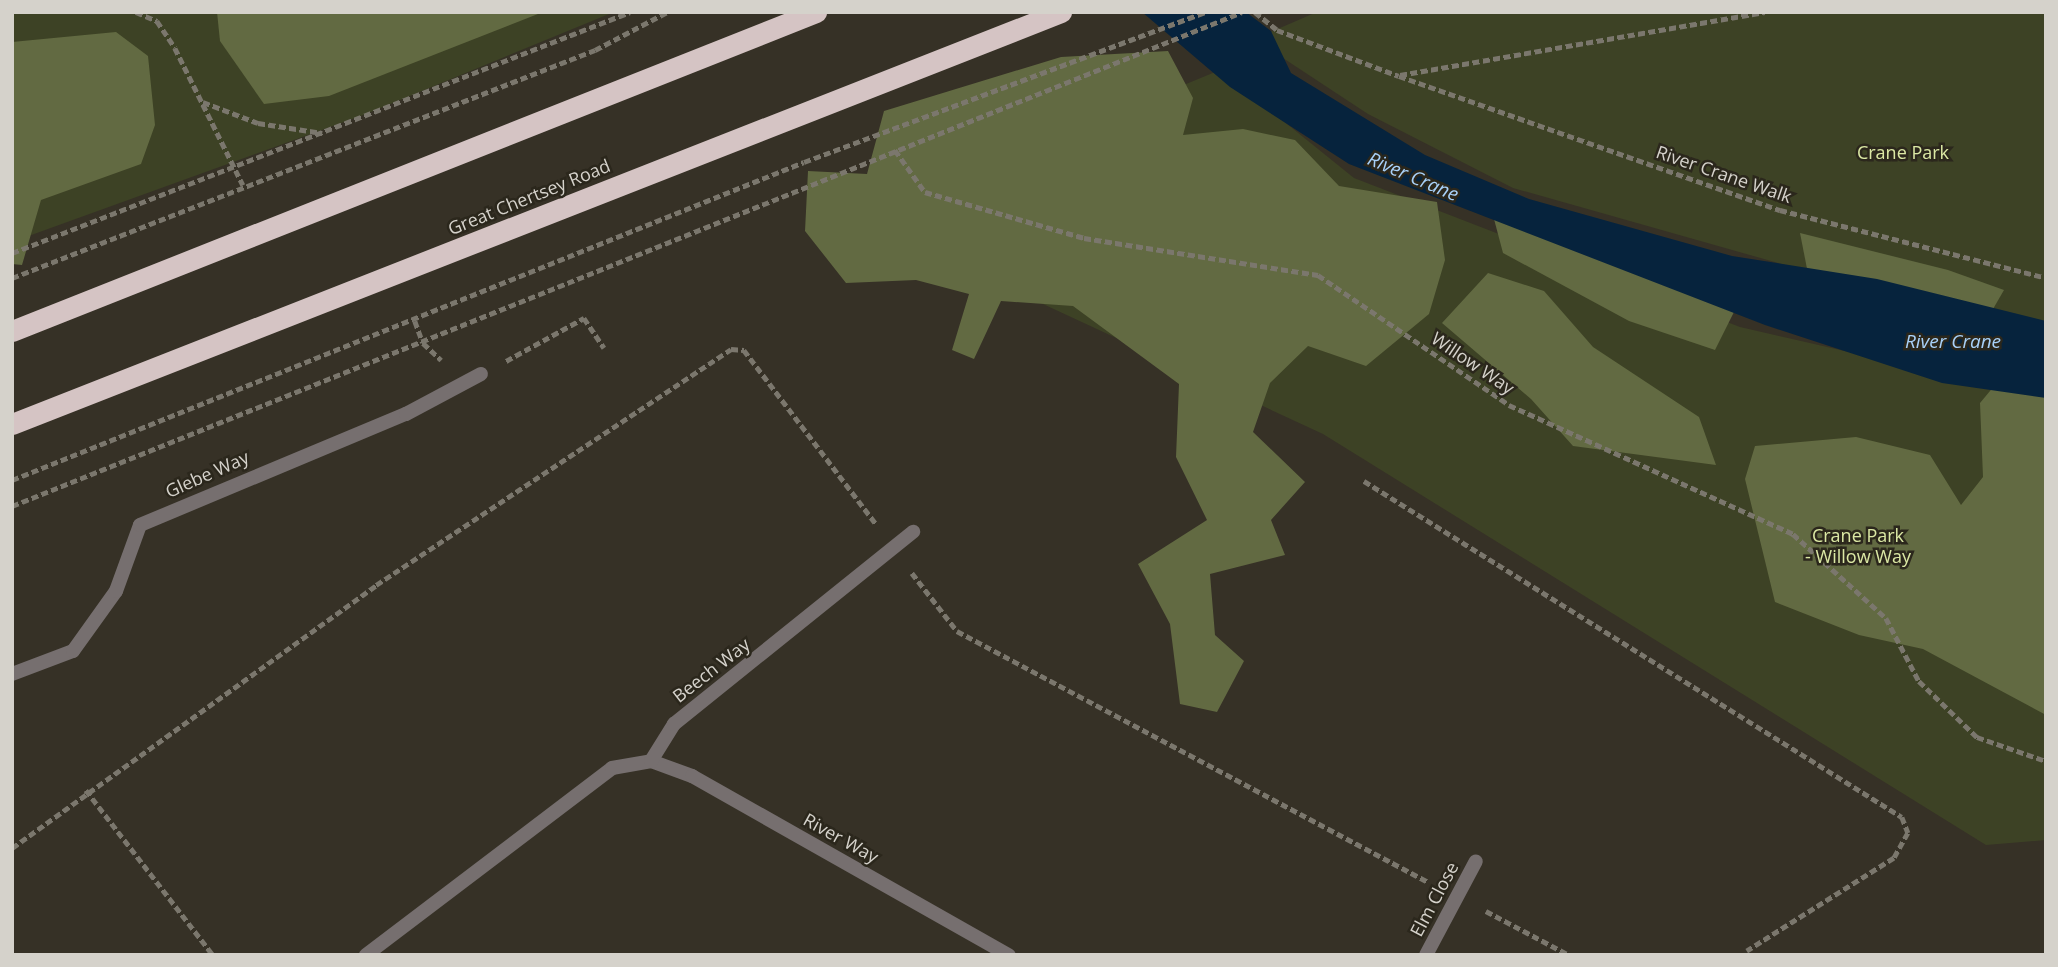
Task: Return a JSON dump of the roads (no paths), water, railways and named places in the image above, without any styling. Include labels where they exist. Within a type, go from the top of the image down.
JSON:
[{"type":"highway","points":[[12,331],[816,12]]},
{"type":"highway","name":"Great Chertsey Road","points":[[12,424],[1051,16]]},
{"type":"street","name":"Glebe Way","points":[[12,674],[73,651],[116,591],[140,525],[406,414],[475,377]]},
{"type":"street","name":"Beech Way","points":[[651,761],[674,724],[913,533]]},
{"type":"street","points":[[366,955],[612,768],[651,761]]},
{"type":"street","name":"River Way","points":[[651,761],[692,776],[1009,955]]},
{"type":"street","name":"Elm Close","points":[[1426,955],[1476,861]]},
{"type":"water","name":"River Crane","points":[[1142,12],[1246,12],[1271,31],[1291,73],[1425,155],[1529,199],[1732,256],[1877,279],[2046,321],[2046,398],[1942,383],[1765,325],[1349,164],[1230,87]]},
{"type":"park label","name":"Crane Park","points":[[1903,152]]},
{"type":"park label","name":"Crane Park - Willow Way","points":[[1858,546]]}]
